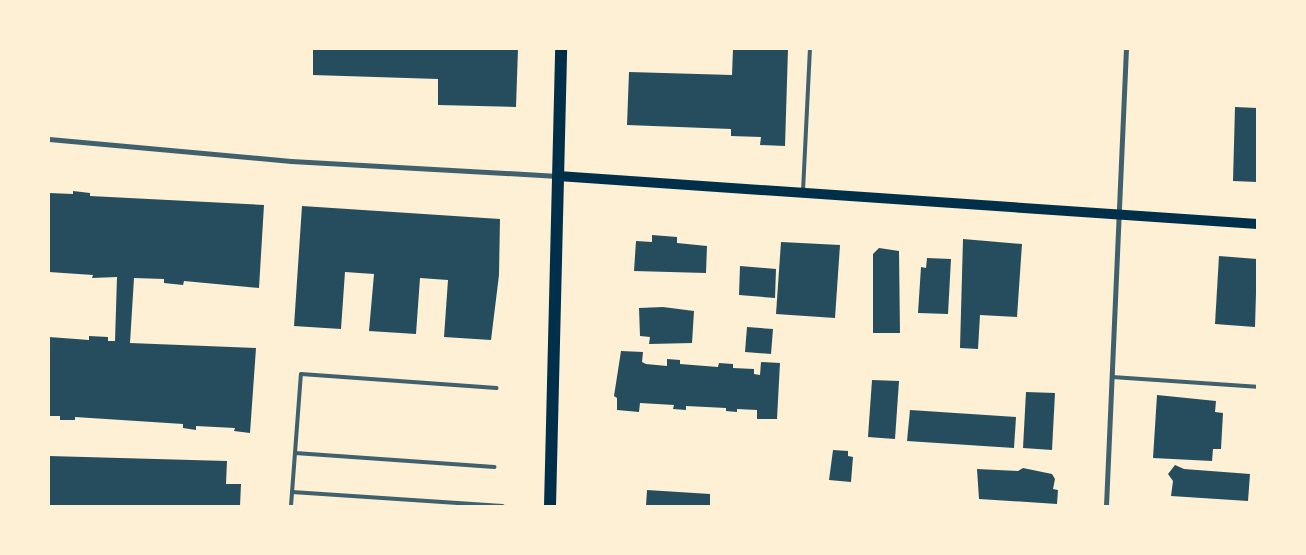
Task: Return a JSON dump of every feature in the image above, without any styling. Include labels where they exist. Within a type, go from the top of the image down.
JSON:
[{"type":"main road","points":[[550,506],[561,49]]},
{"type":"main road","points":[[558,176],[1257,224]]},
{"type":"street","points":[[1106,506],[1121,216],[1126,49]]},
{"type":"street","points":[[49,139],[291,161],[558,176]]},
{"type":"lane","points":[[803,194],[810,49]]},
{"type":"lane","points":[[292,506],[301,374],[496,388]]},
{"type":"lane","points":[[1112,377],[1257,387]]},
{"type":"lane","points":[[295,453],[495,467]]},
{"type":"lane","points":[[292,492],[503,506]]},
{"type":"building","points":[[313,49],[518,49],[516,107],[438,105],[438,79],[313,75]]},
{"type":"building","points":[[733,49],[788,49],[785,146],[760,145],[761,137],[731,136],[731,129],[627,125],[629,72],[732,75]]},
{"type":"building","points":[[1235,107],[1257,108],[1257,182],[1233,181]]},
{"type":"building","points":[[73,191],[90,193],[90,196],[264,205],[259,288],[184,281],[183,285],[164,283],[164,279],[134,278],[130,343],[256,348],[250,433],[234,431],[235,428],[196,426],[196,430],[183,428],[183,424],[75,417],[75,420],[60,420],[60,416],[49,416],[49,337],[89,340],[89,336],[108,337],[108,341],[115,341],[117,277],[92,278],[93,275],[49,272],[49,193],[73,194]]},
{"type":"building","points":[[302,206],[500,219],[499,275],[491,340],[444,337],[448,280],[420,278],[416,334],[369,331],[374,274],[345,272],[341,329],[294,326]]},
{"type":"building","points":[[652,235],[677,237],[677,243],[707,246],[706,273],[634,271],[636,241],[652,242]]},
{"type":"building","points":[[963,239],[1022,244],[1017,317],[980,315],[978,349],[960,348]]},
{"type":"building","points":[[781,242],[840,245],[835,318],[776,314]]},
{"type":"building","points":[[879,248],[899,251],[900,333],[873,333],[873,254]]},
{"type":"building","points":[[1219,256],[1257,259],[1255,327],[1215,324]]},
{"type":"building","points":[[927,258],[951,259],[948,314],[918,313],[921,267],[926,268]]},
{"type":"building","points":[[740,266],[776,269],[775,298],[739,295]]},
{"type":"building","points":[[663,307],[694,311],[692,343],[649,344],[650,337],[640,336],[639,308]]},
{"type":"building","points":[[747,327],[773,329],[771,354],[745,352]]},
{"type":"building","points":[[621,351],[643,352],[642,362],[646,364],[667,366],[667,359],[680,360],[680,364],[718,367],[719,363],[733,364],[733,368],[754,369],[754,374],[760,375],[761,362],[780,363],[777,419],[757,419],[757,410],[737,409],[737,412],[726,411],[726,408],[686,406],[686,410],[673,409],[674,405],[640,403],[639,412],[617,410],[617,398],[614,396]]},
{"type":"building","points":[[872,380],[899,381],[895,439],[868,437]]},
{"type":"building","points":[[1026,392],[1055,393],[1052,450],[1023,448]]},
{"type":"building","points":[[1157,395],[1216,401],[1215,412],[1223,413],[1221,449],[1213,449],[1212,461],[1153,458]]},
{"type":"building","points":[[910,410],[1016,417],[1014,448],[907,441]]},
{"type":"building","points":[[833,450],[848,451],[848,456],[853,457],[851,482],[829,480]]},
{"type":"building","points":[[49,456],[227,461],[226,484],[241,484],[240,506],[49,506]]},
{"type":"building","points":[[1175,465],[1184,469],[1250,474],[1248,501],[1171,496],[1173,481],[1168,474]]},
{"type":"building","points":[[1023,468],[1052,474],[1055,479],[1053,489],[1058,490],[1057,504],[979,499],[977,469],[1018,471]]},
{"type":"building","points":[[647,490],[710,494],[710,506],[646,506]]}]
